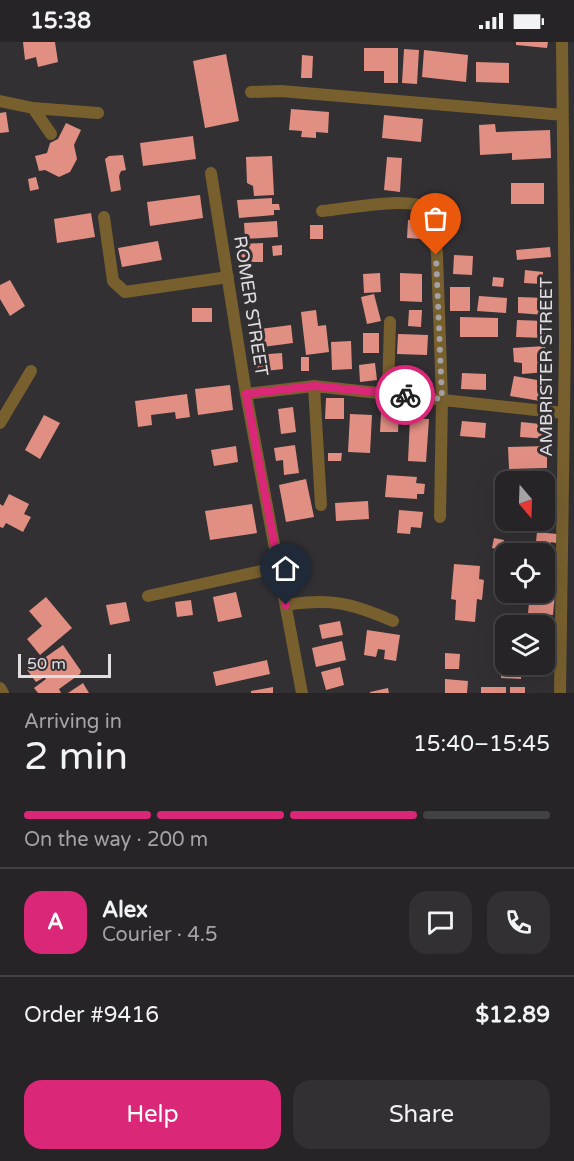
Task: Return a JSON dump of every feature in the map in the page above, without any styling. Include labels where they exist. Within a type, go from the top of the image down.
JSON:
[{"type":"street","name":"AMBRISTER STREET","points":[[560,693],[568,587],[569,339],[562,42]]},
{"type":"street","points":[[250,92],[280,92],[563,115]]},
{"type":"street","points":[[0,101],[33,108],[98,113]]},
{"type":"street","points":[[33,108],[51,134]]},
{"type":"street","name":"ROMER STREET","points":[[211,173],[246,394],[302,693]]},
{"type":"street","points":[[322,211],[398,203],[421,203],[432,209],[442,399],[440,517]]},
{"type":"street","points":[[104,218],[113,281],[125,292],[228,277]]},
{"type":"street","points":[[388,393],[390,322]]},
{"type":"street","points":[[0,423],[31,371]]},
{"type":"street","points":[[246,394],[314,386],[442,399],[567,420]]},
{"type":"street","points":[[314,386],[321,505]]},
{"type":"street","points":[[148,596],[279,567]]},
{"type":"street","points":[[286,605],[313,601],[336,601],[362,608],[393,621]]},
{"type":"street","points":[[0,688],[3,693]]},
{"type":"building","points":[[23,42],[55,42],[58,62],[38,67],[36,57],[25,60]]},
{"type":"building","points":[[516,42],[548,42],[547,48],[516,45]]},
{"type":"building","points":[[364,48],[398,48],[398,83],[384,83],[384,71],[364,71]]},
{"type":"building","points":[[404,49],[419,50],[417,84],[402,83]]},
{"type":"building","points":[[424,50],[468,55],[466,82],[422,77]]},
{"type":"building","points":[[226,54],[239,121],[205,128],[193,61]]},
{"type":"building","points":[[302,55],[313,56],[312,78],[301,78]]},
{"type":"building","points":[[476,62],[509,63],[509,83],[476,82]]},
{"type":"building","points":[[291,109],[329,112],[328,133],[316,132],[316,138],[301,137],[302,131],[289,130]]},
{"type":"building","points":[[6,112],[9,132],[0,133],[0,113]]},
{"type":"building","points":[[384,115],[423,119],[421,142],[382,138]]},
{"type":"building","points":[[66,123],[81,130],[74,145],[77,159],[70,172],[59,177],[45,170],[39,171],[35,156],[47,153],[50,143],[58,139]]},
{"type":"building","points":[[495,124],[496,132],[550,130],[551,158],[512,160],[512,153],[480,155],[479,125]]},
{"type":"building","points":[[193,136],[196,159],[143,166],[140,143]]},
{"type":"building","points":[[123,155],[126,170],[121,171],[119,176],[121,190],[111,192],[105,159],[109,156]]},
{"type":"building","points":[[272,156],[274,195],[254,196],[253,186],[247,183],[246,157]]},
{"type":"building","points":[[387,157],[402,158],[400,192],[384,190]]},
{"type":"building","points":[[36,177],[39,189],[30,191],[28,179]]},
{"type":"building","points":[[511,183],[544,183],[544,204],[511,204]]},
{"type":"building","points":[[200,195],[203,218],[150,226],[147,202]]},
{"type":"building","points":[[272,198],[272,204],[279,204],[280,210],[274,210],[274,215],[239,218],[237,200]]},
{"type":"building","points":[[91,213],[95,237],[57,243],[54,219]]},
{"type":"building","points":[[408,220],[424,221],[423,239],[407,238]]},
{"type":"building","points":[[277,221],[278,237],[245,239],[244,223]]},
{"type":"building","points":[[310,225],[323,225],[323,239],[310,239]]},
{"type":"building","points":[[158,241],[162,260],[122,267],[118,248]]},
{"type":"building","points":[[263,243],[263,262],[252,262],[252,268],[240,269],[239,244]]},
{"type":"building","points":[[282,245],[282,255],[273,256],[272,246]]},
{"type":"building","points":[[550,247],[551,257],[517,260],[516,250]]},
{"type":"building","points":[[454,255],[473,256],[472,275],[453,274]]},
{"type":"building","points":[[525,270],[543,272],[542,284],[524,283]]},
{"type":"building","points":[[380,273],[381,292],[364,293],[363,274]]},
{"type":"building","points":[[400,273],[422,274],[422,302],[400,301]]},
{"type":"building","points":[[493,277],[504,278],[503,287],[492,286]]},
{"type":"building","points":[[10,280],[25,306],[10,316],[0,299],[0,285]]},
{"type":"building","points":[[450,287],[470,287],[470,311],[450,311]]},
{"type":"building","points":[[374,294],[381,321],[367,324],[361,297]]},
{"type":"building","points":[[479,296],[507,298],[506,313],[477,311]]},
{"type":"building","points":[[518,297],[545,298],[544,315],[518,313]]},
{"type":"building","points":[[192,308],[212,308],[212,322],[192,322]]},
{"type":"building","points":[[316,310],[318,326],[326,325],[329,352],[306,355],[301,312]]},
{"type":"building","points":[[409,310],[422,310],[421,327],[408,326]]},
{"type":"building","points":[[460,317],[498,318],[498,337],[460,337]]},
{"type":"building","points":[[517,320],[546,321],[545,338],[516,337]]},
{"type":"building","points":[[291,325],[293,343],[255,348],[253,330]]},
{"type":"building","points":[[363,333],[379,333],[379,353],[363,353]]},
{"type":"building","points":[[398,334],[428,335],[427,355],[397,354]]},
{"type":"building","points":[[351,341],[352,369],[332,370],[331,342]]},
{"type":"building","points":[[545,346],[547,372],[522,374],[522,363],[514,362],[513,348]]},
{"type":"building","points":[[282,353],[283,369],[257,372],[256,355]]},
{"type":"building","points":[[301,357],[309,357],[309,371],[301,371]]},
{"type":"building","points":[[375,363],[377,380],[360,382],[359,365]]},
{"type":"building","points":[[462,373],[486,374],[486,390],[461,389]]},
{"type":"building","points":[[514,376],[549,382],[546,402],[510,396]]},
{"type":"building","points":[[230,385],[233,410],[198,415],[195,389]]},
{"type":"building","points":[[187,394],[190,417],[176,419],[175,412],[151,415],[152,425],[138,427],[135,401]]},
{"type":"building","points":[[326,398],[344,398],[344,419],[325,419]]},
{"type":"building","points":[[293,407],[296,432],[281,434],[278,409]]},
{"type":"building","points":[[381,413],[399,413],[398,432],[380,432]]},
{"type":"building","points":[[350,414],[372,415],[370,453],[348,452]]},
{"type":"building","points":[[44,415],[60,423],[40,459],[25,450]]},
{"type":"building","points":[[410,418],[429,419],[426,462],[408,461]]},
{"type":"building","points":[[462,421],[486,423],[485,438],[460,436]]},
{"type":"building","points":[[521,422],[550,425],[549,439],[520,437]]},
{"type":"building","points":[[295,445],[299,473],[284,475],[283,460],[276,461],[274,448]]},
{"type":"building","points":[[236,446],[238,462],[214,466],[211,450]]},
{"type":"building","points":[[547,446],[547,468],[509,469],[508,447]]},
{"type":"building","points":[[328,453],[342,453],[341,461],[328,461]]},
{"type":"building","points":[[387,475],[417,477],[416,483],[425,484],[424,494],[417,494],[417,499],[385,497]]},
{"type":"building","points":[[306,479],[314,517],[286,522],[279,485]]},
{"type":"building","points":[[9,494],[29,504],[24,514],[31,517],[23,532],[6,523],[3,528],[0,527],[0,504],[3,506]]},
{"type":"building","points":[[368,501],[369,519],[336,521],[335,503]]},
{"type":"building","points":[[252,504],[257,533],[210,540],[205,511]]},
{"type":"building","points":[[399,510],[423,512],[421,528],[411,527],[410,534],[397,533]]},
{"type":"building","points":[[537,532],[557,534],[556,543],[536,543]]},
{"type":"building","points":[[494,538],[504,540],[503,543],[495,543],[495,549],[492,548]]},
{"type":"building","points":[[555,557],[556,557],[555,586]]},
{"type":"building","points":[[454,564],[480,566],[479,579],[484,580],[482,600],[477,599],[475,622],[455,620],[456,600],[451,599]]},
{"type":"building","points":[[236,592],[242,617],[218,622],[213,597]]},
{"type":"building","points":[[46,597],[72,628],[40,655],[27,639],[42,626],[29,611]]},
{"type":"building","points":[[191,600],[193,615],[177,617],[175,602]]},
{"type":"building","points":[[126,602],[130,621],[110,625],[106,605]]},
{"type":"building","points":[[529,603],[554,603],[553,615],[528,613]]},
{"type":"building","points":[[340,621],[343,635],[322,639],[319,625]]},
{"type":"building","points":[[367,630],[400,635],[396,661],[384,659],[385,650],[378,649],[376,657],[364,655]]},
{"type":"building","points":[[342,641],[346,660],[316,667],[312,648]]},
{"type":"building","points":[[63,645],[81,671],[80,674],[59,689],[61,693],[38,693],[34,688],[46,679],[45,677],[36,682],[27,670]]},
{"type":"building","points":[[445,653],[460,654],[459,669],[445,669]]},
{"type":"building","points":[[267,660],[270,674],[216,686],[213,672]]},
{"type":"building","points":[[340,667],[344,685],[326,690],[321,672]]},
{"type":"building","points":[[501,675],[521,675],[521,679],[501,678]]},
{"type":"building","points":[[445,679],[468,681],[467,693],[445,693]]},
{"type":"building","points":[[83,683],[89,693],[68,693]]},
{"type":"building","points":[[273,687],[273,693],[251,693],[251,691]]},
{"type":"building","points":[[481,687],[506,687],[506,693],[481,693]]},
{"type":"building","points":[[510,687],[525,687],[525,693],[510,693]]},
{"type":"building","points":[[388,688],[389,693],[370,693],[370,692]]},
{"type":"way so far","points":[[405,395],[442,399],[436,255]]},
{"type":"route","points":[[286,605],[246,394],[314,386],[405,395]]}]
